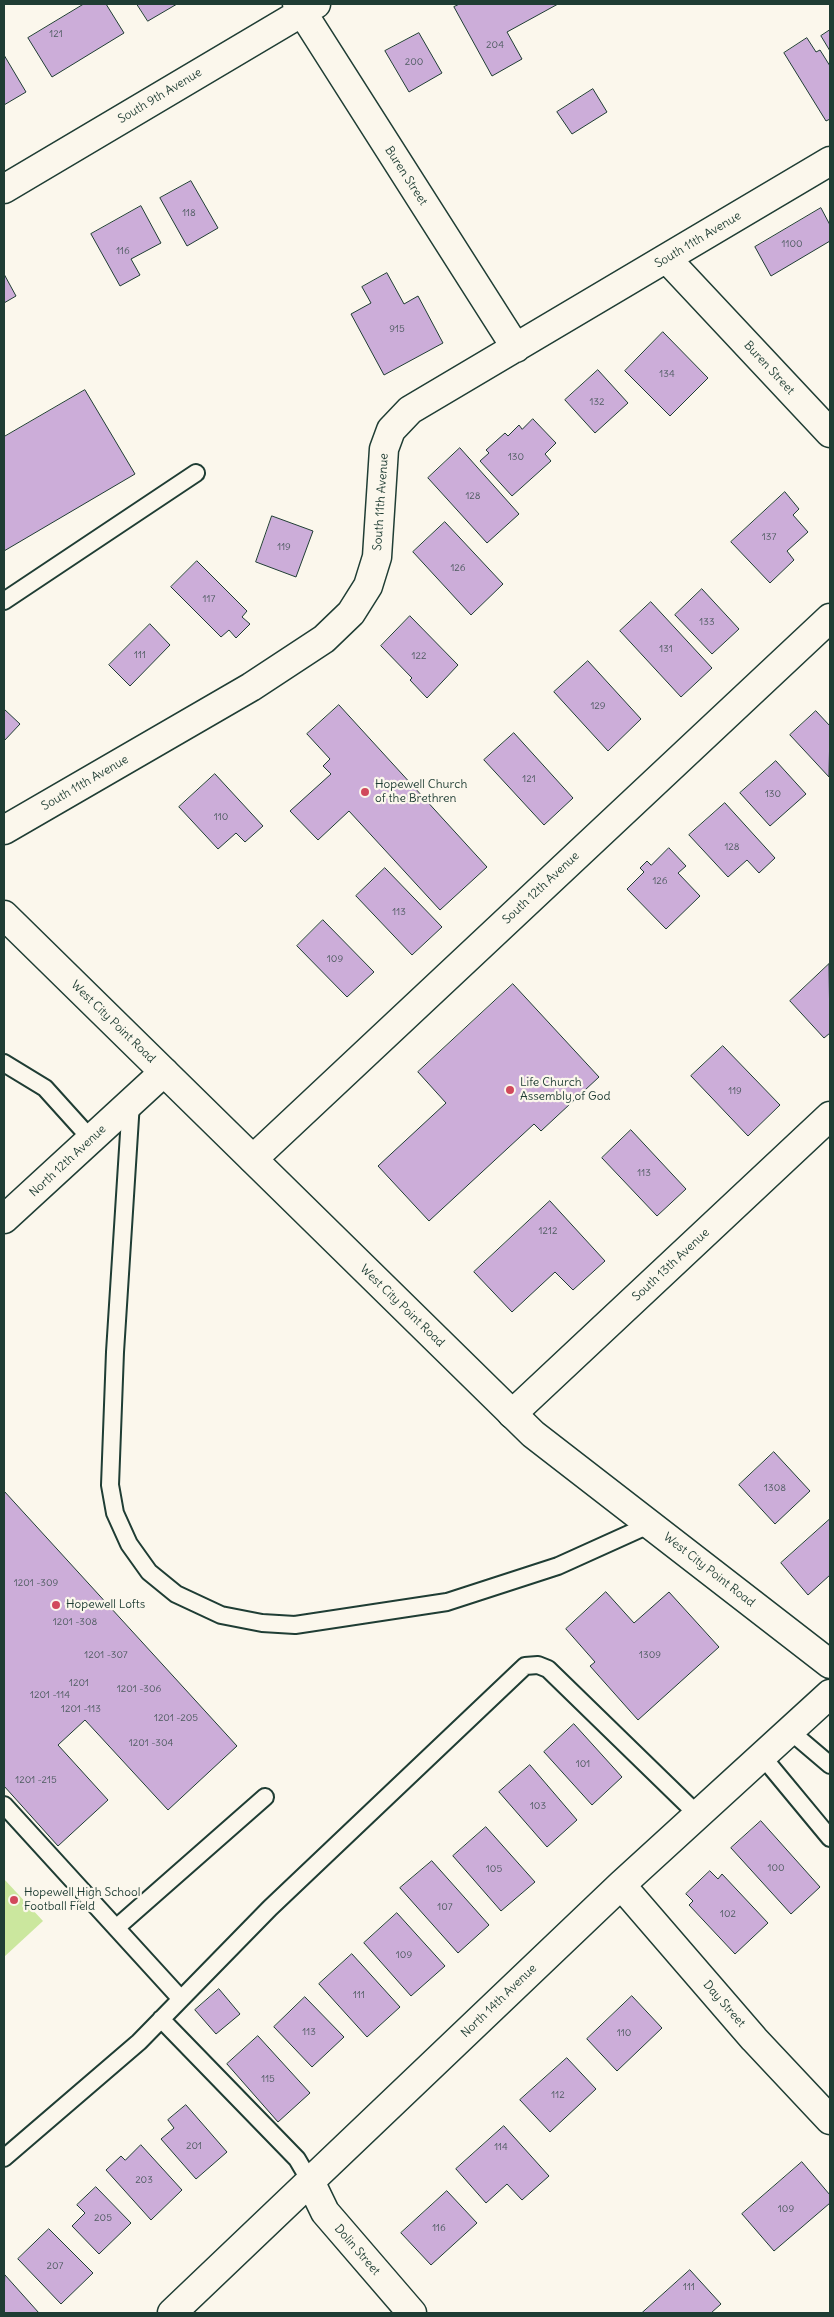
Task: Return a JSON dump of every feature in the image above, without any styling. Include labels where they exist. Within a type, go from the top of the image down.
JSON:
[{"type":"street","name":"South 9th Avenue","points":[[4,188],[305,6]]},
{"type":"street","name":"Buren Street","points":[[305,6],[516,348]]},
{"type":"street","name":"South 11th Avenue","points":[[4,830],[251,687],[324,639],[351,613],[368,586],[378,557],[384,449],[391,430],[410,410],[830,161]]},
{"type":"street","name":"Buren Street","points":[[667,259],[830,433]]},
{"type":"street","name":"South 12th Avenue","points":[[253,1160],[830,618]]},
{"type":"street","name":"West City Point Road","points":[[4,915],[534,1434],[830,1664]]},
{"type":"street","name":"North 12th Avenue","points":[[4,1219],[164,1072]]},
{"type":"street","name":"South 13th Avenue","points":[[512,1414],[830,1116]]},
{"type":"street","name":"North 14th Avenue","points":[[172,2313],[620,1885],[830,1694]]},
{"type":"street","name":"Day Street","points":[[620,1885],[754,2039],[830,2120]]},
{"type":"street","name":"Dolin Street","points":[[310,2181],[325,2212],[412,2313]]},
{"type":"lane","points":[[4,601],[196,473]]},
{"type":"lane","points":[[4,1063],[45,1088],[91,1139]]},
{"type":"lane","points":[[131,1102],[115,1352],[110,1485],[115,1513],[129,1544],[149,1572],[176,1594],[221,1615],[262,1624],[295,1625],[447,1602],[558,1566],[651,1524]]},
{"type":"lane","points":[[4,2158],[139,2042],[270,1908],[525,1666],[538,1665],[548,1669],[697,1814]]},
{"type":"lane","points":[[790,1731],[830,1765]]},
{"type":"lane","points":[[762,1756],[830,1838]]},
{"type":"lane","points":[[116,1928],[265,1797]]},
{"type":"lane","points":[[4,1804],[181,1999]]},
{"type":"lane","points":[[161,2019],[297,2159],[310,2181]]},
{"type":"green space","name":"Hopewell High School Football Field","points":[[4,1879],[43,1921],[4,1957]]},
{"type":"building","points":[[84,4],[106,4],[124,33],[52,77],[28,38]]},
{"type":"building","points":[[137,4],[177,4],[148,21]]},
{"type":"building","points":[[460,4],[558,4],[507,32],[522,59],[492,76],[454,7]]},
{"type":"building","points":[[830,30],[830,51],[821,36]]},
{"type":"building","points":[[419,33],[442,73],[409,92],[385,51]]},
{"type":"building","points":[[807,38],[816,52],[820,50],[830,66],[830,119],[826,121],[784,53]]},
{"type":"building","points":[[4,55],[26,92],[4,105]]},
{"type":"building","points":[[593,89],[607,112],[572,134],[557,112]]},
{"type":"building","points":[[191,181],[218,228],[187,246],[160,198]]},
{"type":"building","points":[[141,206],[161,243],[131,259],[140,275],[120,286],[91,234]]},
{"type":"building","points":[[821,208],[830,225],[830,241],[771,276],[755,247]]},
{"type":"building","points":[[387,273],[404,304],[418,296],[443,343],[384,375],[351,314],[371,303],[362,287]]},
{"type":"building","points":[[4,274],[16,296],[4,303]]},
{"type":"building","points":[[663,332],[708,378],[670,416],[625,371]]},
{"type":"building","points":[[598,370],[628,403],[595,433],[565,400]]},
{"type":"building","points":[[85,390],[135,474],[4,551],[4,437]]},
{"type":"building","points":[[533,419],[556,443],[545,454],[551,461],[512,496],[480,461],[489,453],[486,450],[505,433],[508,436],[519,425],[522,429]]},
{"type":"building","points":[[460,448],[519,514],[487,543],[428,478]]},
{"type":"building","points":[[785,492],[799,509],[793,515],[808,532],[787,551],[794,560],[770,583],[731,542]]},
{"type":"building","points":[[272,516],[313,531],[296,577],[256,562]]},
{"type":"building","points":[[445,522],[503,584],[471,615],[413,552]]},
{"type":"building","points":[[197,561],[247,611],[242,617],[250,624],[236,638],[229,630],[221,637],[171,587]]},
{"type":"building","points":[[702,589],[739,629],[712,654],[675,615]]},
{"type":"building","points":[[651,602],[712,668],[681,697],[620,631]]},
{"type":"building","points":[[410,616],[458,665],[427,698],[410,680],[412,678],[381,646]]},
{"type":"building","points":[[150,624],[170,645],[130,686],[109,665]]},
{"type":"building","points":[[588,661],[641,719],[608,751],[554,692]]},
{"type":"building","name":"Hopewell Church of the Brethren","points":[[339,705],[487,867],[440,910],[349,811],[318,840],[290,811],[331,774],[323,766],[330,759],[307,734]]},
{"type":"building","points":[[4,709],[20,724],[4,741]]},
{"type":"building","points":[[816,711],[830,726],[829,777],[790,735]]},
{"type":"building","points":[[514,733],[573,798],[544,825],[484,760]]},
{"type":"building","points":[[776,761],[806,794],[770,826],[740,793]]},
{"type":"building","points":[[215,774],[263,826],[245,842],[236,833],[218,849],[179,807]]},
{"type":"building","points":[[725,803],[775,858],[759,873],[747,860],[728,877],[689,835]]},
{"type":"building","points":[[669,848],[686,866],[678,873],[700,896],[666,929],[627,889],[644,872],[640,868],[647,861],[651,865]]},
{"type":"building","points":[[385,868],[442,927],[412,955],[356,896]]},
{"type":"building","points":[[323,920],[374,972],[347,997],[297,946]]},
{"type":"building","points":[[829,964],[830,1033],[824,1038],[790,1001]]},
{"type":"building","name":"Life Church Assembly of God","points":[[513,984],[599,1077],[541,1131],[534,1124],[429,1221],[378,1166],[446,1103],[418,1072]]},
{"type":"building","points":[[723,1046],[780,1105],[748,1136],[691,1076]]},
{"type":"building","points":[[631,1130],[686,1189],[657,1216],[602,1158]]},
{"type":"building","points":[[550,1201],[605,1261],[573,1290],[555,1272],[512,1312],[474,1272]]},
{"type":"building","points":[[774,1452],[810,1491],[775,1524],[739,1485]]},
{"type":"building","name":"Hopewell Lofts","points":[[4,1491],[237,1746],[168,1810],[85,1720],[58,1745],[108,1800],[58,1846],[4,1786]]},
{"type":"building","points":[[830,1519],[830,1575],[808,1595],[781,1563]]},
{"type":"building","points":[[606,1592],[634,1623],[669,1592],[719,1647],[638,1720],[590,1666],[595,1662],[566,1629]]},
{"type":"building","points":[[574,1724],[622,1777],[592,1805],[544,1752]]},
{"type":"building","points":[[530,1765],[577,1820],[547,1847],[499,1792]]},
{"type":"building","points":[[761,1821],[820,1887],[791,1914],[731,1848]]},
{"type":"building","points":[[486,1827],[535,1882],[501,1911],[453,1856]]},
{"type":"building","points":[[432,1861],[489,1925],[458,1953],[400,1888]]},
{"type":"building","points":[[710,1871],[718,1879],[722,1874],[768,1923],[735,1954],[689,1905],[693,1901],[686,1894]]},
{"type":"building","points":[[397,1913],[445,1966],[411,1996],[364,1943]]},
{"type":"building","points":[[352,1954],[400,2007],[367,2037],[319,1984]]},
{"type":"building","points":[[219,1989],[240,2014],[216,2034],[195,2010]]},
{"type":"building","points":[[632,1996],[662,2028],[617,2071],[587,2039]]},
{"type":"building","points":[[305,1997],[344,2037],[312,2067],[274,2027]]},
{"type":"building","points":[[258,2036],[310,2093],[278,2122],[227,2064]]},
{"type":"building","points":[[567,2058],[596,2089],[550,2132],[520,2100]]},
{"type":"building","points":[[186,2105],[227,2152],[196,2179],[161,2139],[174,2128],[168,2120]]},
{"type":"building","points":[[504,2126],[549,2176],[522,2200],[507,2184],[486,2203],[456,2169]]},
{"type":"building","points":[[141,2145],[182,2190],[151,2220],[106,2170],[121,2156],[125,2160]]},
{"type":"building","points":[[802,2162],[830,2195],[830,2203],[774,2251],[742,2214]]},
{"type":"building","points":[[96,2187],[131,2223],[99,2254],[72,2226],[85,2213],[77,2205]]},
{"type":"building","points":[[447,2191],[477,2223],[431,2265],[401,2233]]},
{"type":"building","points":[[49,2229],[93,2273],[61,2304],[18,2259]]},
{"type":"building","points":[[690,2270],[721,2304],[711,2313],[642,2313]]},
{"type":"building","points":[[5,2275],[39,2313],[4,2313]]},
{"type":"place","name":"Hopewell Church of the Brethren","points":[[365,792]]},
{"type":"place","name":"Life Church Assembly of God","points":[[510,1090]]},
{"type":"place","name":"Hopewell Lofts","points":[[56,1605]]},
{"type":"place","name":"Hopewell High School Football Field","points":[[14,1900]]}]
